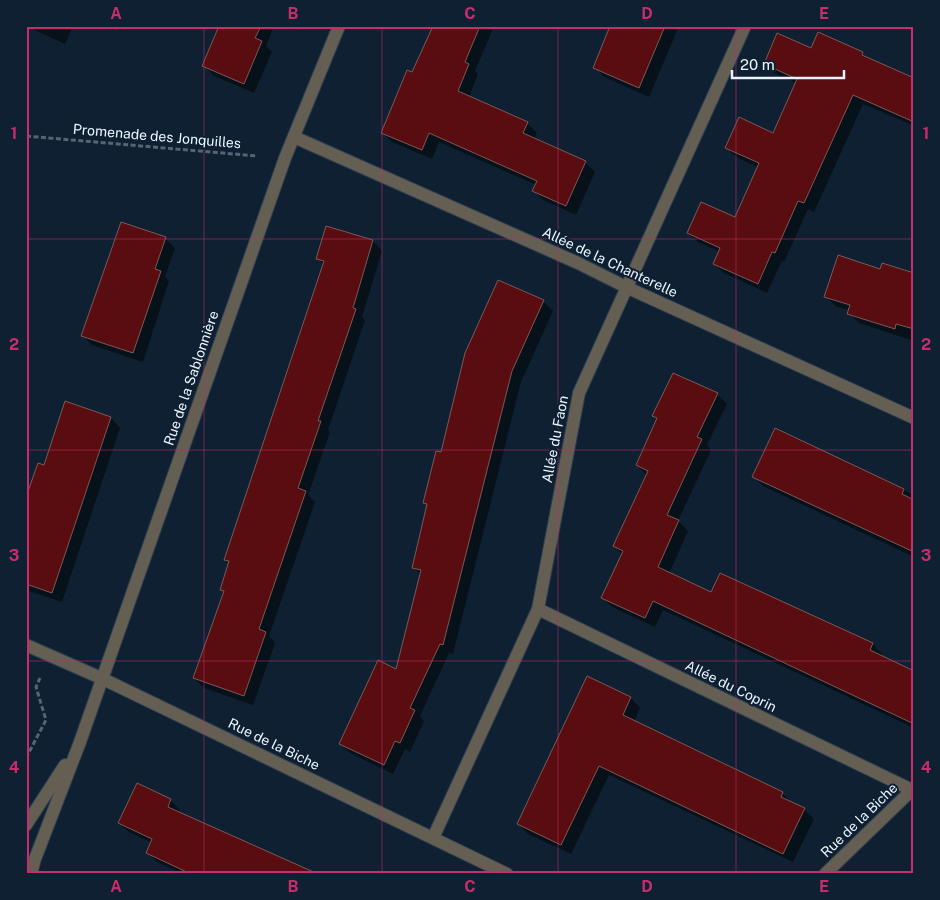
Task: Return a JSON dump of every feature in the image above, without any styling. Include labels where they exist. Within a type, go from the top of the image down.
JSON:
[{"type":"street","name":"Rue de la Sablonnière","points":[[80,742],[285,158],[339,26]]},
{"type":"street","name":"Allée du Faon","points":[[433,838],[538,609],[579,393],[745,26]]},
{"type":"street","name":"Allée de la Chanterelle","points":[[294,137],[578,263],[628,288],[914,418]]},
{"type":"street","name":"Allée du Coprin","points":[[538,609],[913,789]]},
{"type":"street","name":"Rue de la Biche","points":[[26,645],[102,678],[506,874]]},
{"type":"street","points":[[26,825],[80,742]]},
{"type":"street","points":[[31,874],[80,742]]},
{"type":"street","name":"Rue de la Biche","points":[[825,874],[913,789]]},
{"type":"path","name":"Promenade des Jonquilles","points":[[26,136],[285,158]]},
{"type":"path","points":[[26,758],[46,720],[36,687],[50,655]]},
{"type":"building","points":[[219,26],[261,26],[255,38],[262,41],[244,84],[202,66]]},
{"type":"building","points":[[433,26],[480,26],[465,62],[469,64],[458,91],[528,122],[523,133],[586,161],[566,206],[532,191],[537,181],[429,133],[422,150],[381,133],[407,70],[412,72]]},
{"type":"building","points":[[610,26],[665,26],[639,88],[593,68]]},
{"type":"building","points":[[818,32],[863,52],[862,55],[914,78],[914,122],[853,95],[804,203],[798,201],[775,253],[772,252],[758,284],[713,264],[720,248],[687,233],[701,202],[735,217],[759,163],[725,148],[739,117],[773,133],[797,79],[764,64],[777,33],[811,48]]},
{"type":"building","points":[[121,222],[166,237],[155,269],[161,271],[133,353],[81,336]]},
{"type":"building","points":[[326,226],[373,240],[353,308],[356,309],[318,421],[321,421],[298,488],[306,491],[259,629],[266,632],[244,696],[193,678],[224,591],[220,590],[229,561],[224,560],[324,261],[316,259]]},
{"type":"building","points":[[838,255],[880,269],[882,263],[914,273],[914,329],[896,324],[895,329],[847,314],[850,305],[824,297]]},
{"type":"building","points":[[498,280],[544,300],[512,371],[443,645],[440,644],[410,708],[415,710],[400,743],[395,741],[384,765],[339,744],[378,660],[396,669],[421,570],[412,568],[427,504],[423,503],[436,451],[441,452],[465,353]]},
{"type":"building","points":[[673,373],[718,393],[697,437],[702,439],[667,515],[679,520],[658,567],[711,592],[720,573],[873,643],[870,650],[914,671],[914,724],[653,601],[645,618],[601,598],[623,551],[613,546],[648,471],[636,465],[657,418],[652,416]]},
{"type":"building","points":[[65,401],[111,417],[52,593],[26,584],[26,497],[38,463],[44,465]]},
{"type":"building","points":[[775,428],[904,489],[902,494],[914,500],[914,552],[752,477]]},
{"type":"building","points":[[587,676],[631,697],[623,715],[783,792],[781,797],[805,808],[783,854],[599,766],[561,845],[517,824]]},
{"type":"building","points":[[137,783],[171,799],[168,807],[318,874],[191,874],[146,853],[152,839],[118,823]]}]
